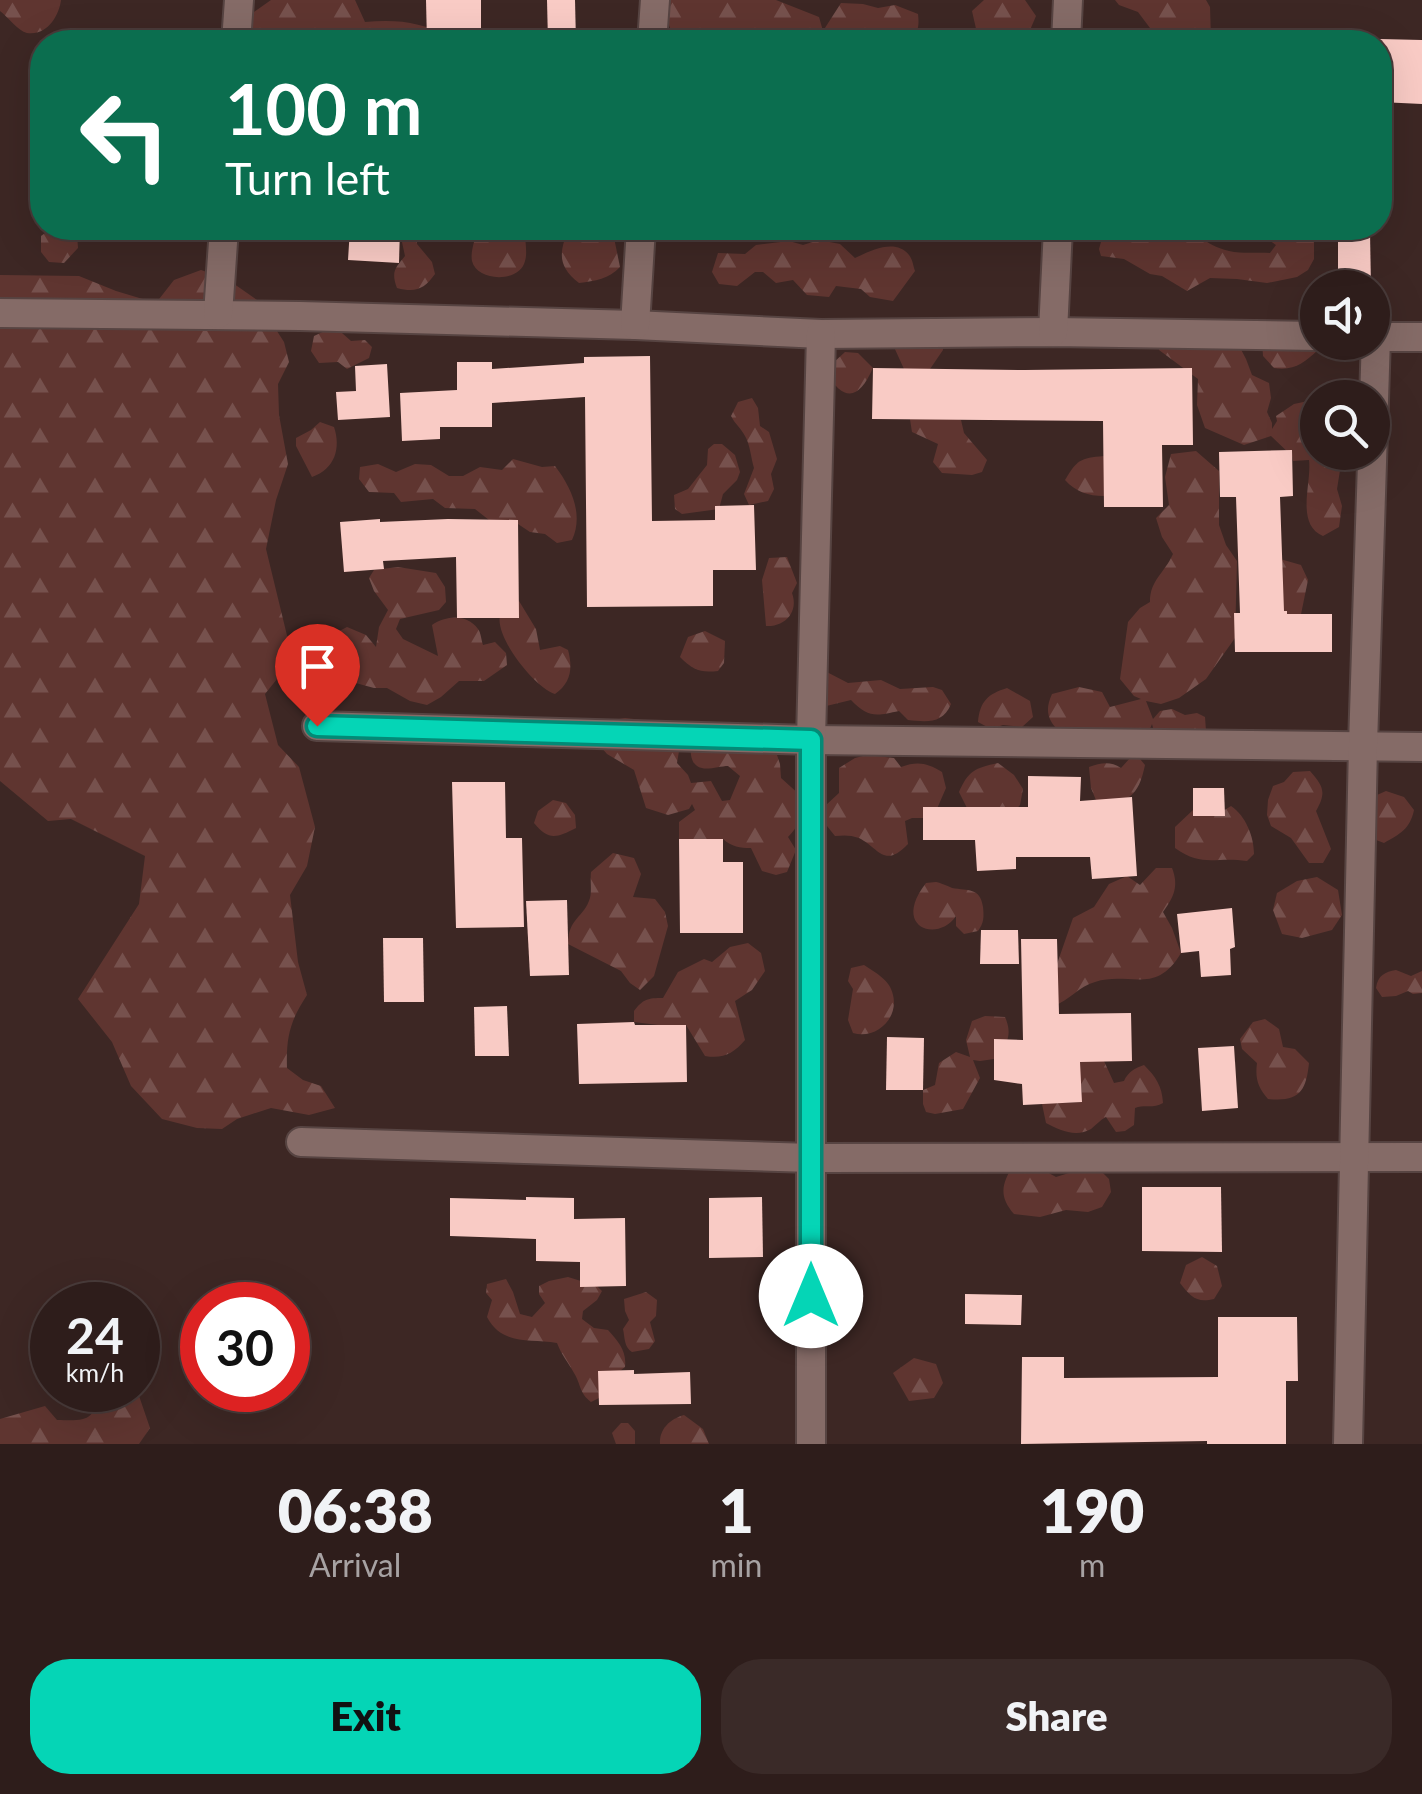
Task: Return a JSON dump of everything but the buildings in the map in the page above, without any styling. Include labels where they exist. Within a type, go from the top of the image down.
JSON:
[{"type":"street","points":[[237,30],[239,0]]},
{"type":"street","points":[[653,30],[655,0]]},
{"type":"street","points":[[1067,30],[1068,0]]},
{"type":"street","points":[[218,314],[223,240]]},
{"type":"street","points":[[635,325],[640,240]]},
{"type":"street","points":[[1053,332],[1057,240]]},
{"type":"street","points":[[0,313],[218,314],[820,334],[1300,336]]},
{"type":"street","points":[[811,1444],[811,740],[820,334]]},
{"type":"street","points":[[1390,337],[1422,338]]},
{"type":"street","points":[[1348,1444],[1373,360]]},
{"type":"street","points":[[317,726],[811,740],[1422,746]]},
{"type":"street","points":[[300,1142],[812,1158],[1422,1157]]},
{"type":"green space","points":[[0,0],[61,0],[51,24],[30,33],[20,30],[0,11]]},
{"type":"green space","points":[[271,0],[355,0],[365,22],[409,23],[433,30],[247,30],[244,19]]},
{"type":"green space","points":[[664,0],[776,0],[819,17],[823,30],[671,30],[662,6]]},
{"type":"green space","points":[[984,0],[1025,0],[1036,16],[1030,30],[976,30],[972,11]]},
{"type":"green space","points":[[1115,0],[1206,0],[1211,30],[1152,30],[1138,12]]},
{"type":"green space","points":[[841,3],[878,8],[895,5],[918,14],[916,30],[824,30]]},
{"type":"green space","points":[[41,240],[77,240],[78,248],[64,263],[49,262],[41,252]]},
{"type":"green space","points":[[417,240],[435,274],[414,290],[397,288],[394,274],[405,256],[402,242]]},
{"type":"green space","points":[[475,240],[525,240],[526,257],[521,268],[507,276],[482,273],[472,261]]},
{"type":"green space","points":[[564,240],[614,240],[620,267],[606,277],[579,283],[564,264]]},
{"type":"green space","points":[[819,240],[840,244],[855,258],[897,247],[909,255],[915,271],[893,301],[870,297],[861,289],[836,286],[829,297],[807,295],[793,280],[776,283],[763,272],[755,272],[737,286],[719,284],[712,272],[718,253],[745,254],[756,245],[789,241],[803,245]]},
{"type":"green space","points":[[1102,240],[1204,240],[1229,251],[1270,253],[1276,245],[1269,240],[1314,240],[1314,259],[1308,270],[1300,270],[1297,277],[1267,283],[1210,278],[1187,291],[1124,259],[1101,256]]},
{"type":"green space","points":[[201,270],[227,279],[257,300],[284,342],[289,362],[278,384],[288,464],[266,549],[291,652],[281,674],[265,694],[278,745],[299,767],[315,827],[307,866],[290,895],[298,962],[307,995],[290,1030],[287,1068],[303,1080],[321,1086],[335,1108],[309,1115],[271,1108],[237,1119],[222,1129],[197,1128],[162,1119],[131,1086],[112,1042],[78,999],[139,904],[145,856],[71,819],[48,821],[0,781],[0,275],[79,276],[156,303],[174,280]]},
{"type":"green space","points":[[329,329],[351,341],[365,340],[372,347],[369,358],[347,369],[338,362],[319,363],[311,351],[314,336]]},
{"type":"green space","points":[[1156,333],[1236,340],[1252,375],[1269,383],[1271,398],[1267,412],[1272,429],[1276,416],[1300,403],[1300,461],[1293,461],[1271,436],[1244,445],[1205,428],[1197,405],[1198,379],[1159,350]]},
{"type":"green space","points":[[942,337],[943,350],[930,369],[904,369],[894,347]]},
{"type":"green space","points":[[1262,340],[1300,347],[1300,360],[1306,360],[1287,368],[1274,368],[1263,356]]},
{"type":"green space","points":[[845,352],[858,353],[873,368],[862,386],[851,393],[839,389],[826,373]]},
{"type":"green space","points":[[752,398],[758,408],[760,426],[769,432],[777,459],[771,474],[774,489],[768,501],[749,505],[744,494],[754,468],[747,439],[731,416],[738,402]]},
{"type":"green space","points":[[909,413],[947,413],[961,420],[964,433],[987,460],[982,472],[942,473],[933,462],[938,444],[912,432]]},
{"type":"green space","points":[[320,422],[334,427],[336,450],[326,469],[312,477],[296,446],[296,438]]},
{"type":"green space","points":[[722,444],[735,455],[740,472],[737,480],[723,494],[719,509],[682,514],[675,509],[674,495],[688,489],[707,465],[708,449]]},
{"type":"green space","points":[[1196,451],[1219,471],[1219,525],[1237,561],[1235,638],[1206,679],[1179,698],[1161,704],[1146,701],[1153,719],[1160,711],[1172,709],[1185,715],[1197,713],[1205,717],[1206,731],[1155,735],[1152,724],[1147,736],[1059,731],[1048,714],[1052,694],[1079,687],[1102,692],[1110,707],[1141,699],[1120,679],[1128,622],[1150,602],[1155,582],[1173,554],[1156,518],[1169,505],[1165,477],[1171,454]]},
{"type":"green space","points":[[1104,456],[1104,496],[1073,488],[1065,480],[1080,461]]},
{"type":"green space","points":[[513,459],[542,467],[555,466],[574,501],[577,520],[572,540],[557,543],[512,520],[489,520],[475,509],[445,508],[433,499],[401,502],[394,493],[369,492],[359,479],[360,467],[378,464],[396,472],[415,464],[431,465],[449,476],[463,476],[480,467],[502,470]]},
{"type":"green space","points":[[1309,470],[1340,470],[1339,527],[1323,536],[1314,530],[1307,502]]},
{"type":"green space","points":[[787,557],[797,583],[792,593],[794,606],[789,617],[766,626],[762,580],[769,558]]},
{"type":"green space","points":[[1280,559],[1301,565],[1308,580],[1300,619],[1278,628]]},
{"type":"green space","points":[[398,567],[436,573],[445,587],[446,602],[439,610],[400,619],[396,629],[403,639],[438,656],[432,625],[462,618],[478,629],[483,645],[495,642],[506,653],[507,665],[484,681],[459,681],[427,705],[387,688],[330,676],[319,659],[318,642],[347,627],[366,635],[376,647],[379,627],[388,610],[369,578],[374,570]]},
{"type":"green space","points":[[519,601],[536,629],[540,650],[560,646],[568,650],[569,675],[555,694],[527,672],[504,636],[501,613]]},
{"type":"green space","points":[[705,631],[725,641],[724,663],[718,671],[697,670],[680,657],[688,637]]},
{"type":"green space","points":[[821,669],[848,683],[881,680],[900,689],[933,687],[942,690],[951,704],[944,715],[928,721],[908,720],[899,711],[873,714],[851,700],[818,708]]},
{"type":"green space","points":[[1007,688],[1030,701],[1033,717],[1022,727],[1003,725],[991,729],[978,722],[986,699]]},
{"type":"green space","points":[[625,718],[652,721],[680,745],[677,763],[691,783],[711,781],[722,801],[730,800],[740,776],[728,766],[697,766],[691,752],[693,730],[769,731],[781,778],[801,796],[800,818],[788,837],[796,850],[787,872],[776,875],[762,871],[751,848],[723,839],[712,847],[684,846],[679,839],[679,822],[695,810],[692,804],[689,809],[668,815],[646,808],[634,770],[607,754],[595,740],[601,722]]},
{"type":"green space","points":[[867,755],[894,758],[901,767],[922,764],[942,772],[946,788],[936,811],[905,821],[908,844],[893,855],[882,854],[856,837],[835,836],[827,826],[825,806],[839,793],[839,768]]},
{"type":"green space","points":[[1131,757],[1145,765],[1135,791],[1125,800],[1100,810],[1091,788],[1089,767],[1105,763],[1121,768]]},
{"type":"green space","points":[[998,763],[1014,775],[1023,789],[1020,805],[1013,813],[967,808],[959,792],[966,779],[978,769]]},
{"type":"green space","points":[[1310,771],[1322,790],[1316,811],[1331,849],[1323,863],[1309,863],[1291,838],[1271,826],[1267,815],[1273,786],[1284,782],[1293,772]]},
{"type":"green space","points":[[1386,791],[1404,797],[1414,810],[1404,830],[1384,843],[1371,838],[1368,816],[1377,795]]},
{"type":"green space","points":[[553,800],[566,803],[575,815],[576,828],[553,836],[534,823],[538,811]]},
{"type":"green space","points":[[1231,806],[1251,834],[1254,854],[1247,861],[1202,860],[1175,848],[1175,827],[1193,810],[1215,816]]},
{"type":"green space","points":[[613,853],[634,858],[641,874],[633,897],[655,899],[665,912],[668,926],[654,976],[640,990],[621,971],[568,944],[573,923],[590,898],[591,872]]},
{"type":"green space","points":[[1156,868],[1172,868],[1175,880],[1173,896],[1163,912],[1181,953],[1172,966],[1152,978],[1095,982],[1053,1006],[1057,964],[1073,918],[1094,907],[1109,884],[1127,876],[1140,885]]},
{"type":"green space","points":[[1317,877],[1338,890],[1342,915],[1332,930],[1302,938],[1282,934],[1273,910],[1277,893],[1297,881]]},
{"type":"green space","points":[[936,882],[979,896],[983,917],[978,931],[964,934],[956,926],[956,916],[939,929],[921,926],[915,920],[917,898],[926,883]]},
{"type":"green space","points":[[748,943],[761,953],[765,971],[752,990],[735,1001],[745,1040],[732,1052],[705,1056],[686,1025],[634,1022],[637,1007],[646,1000],[663,998],[678,972],[704,959],[712,962],[730,947]]},
{"type":"green space","points":[[864,965],[889,985],[894,1004],[884,1026],[861,1034],[853,1033],[848,1020],[853,989],[848,981],[851,968]]},
{"type":"green space","points":[[1396,970],[1411,976],[1422,971],[1422,993],[1408,991],[1382,997],[1376,988],[1378,980]]},
{"type":"green space","points":[[985,1016],[1005,1017],[1005,1045],[994,1059],[973,1060],[980,1078],[963,1109],[926,1112],[923,1090],[935,1085],[939,1063],[956,1052],[970,1057],[966,1040],[972,1021]]},
{"type":"green space","points":[[1265,1019],[1279,1029],[1283,1047],[1295,1049],[1309,1063],[1303,1087],[1287,1099],[1268,1099],[1258,1082],[1257,1063],[1242,1049],[1240,1039],[1253,1022]]},
{"type":"green space","points":[[1079,1054],[1104,1061],[1114,1083],[1124,1081],[1144,1065],[1158,1082],[1163,1103],[1135,1108],[1134,1125],[1125,1131],[1116,1132],[1106,1117],[1079,1133],[1046,1123],[1042,1104],[1054,1098],[1061,1103],[1082,1102],[1081,1081],[1072,1065]]},
{"type":"green space","points":[[1014,1164],[1034,1165],[1056,1177],[1095,1165],[1109,1179],[1111,1192],[1102,1207],[1088,1212],[1066,1210],[1040,1217],[1014,1214],[1004,1189]]},
{"type":"green space","points":[[1202,1257],[1217,1266],[1222,1286],[1214,1299],[1194,1298],[1180,1283],[1186,1265]]},
{"type":"green space","points":[[568,1277],[602,1291],[583,1311],[582,1319],[594,1328],[608,1330],[625,1356],[625,1367],[591,1402],[557,1343],[509,1337],[500,1333],[487,1317],[492,1300],[486,1293],[487,1284],[506,1279],[520,1314],[532,1317],[545,1303],[539,1286]]},
{"type":"green space","points":[[646,1292],[657,1300],[656,1316],[650,1322],[655,1341],[649,1349],[632,1352],[626,1345],[623,1329],[629,1320],[624,1299]]},
{"type":"green space","points":[[914,1358],[936,1364],[943,1383],[934,1398],[909,1401],[893,1373]]},
{"type":"green space","points":[[30,1410],[50,1412],[57,1420],[83,1419],[92,1413],[145,1412],[150,1428],[139,1444],[0,1444],[0,1419]]},
{"type":"green space","points":[[684,1415],[703,1429],[709,1444],[660,1444],[666,1425]]},
{"type":"green space","points":[[621,1423],[628,1423],[635,1431],[635,1444],[616,1444],[612,1433]]},
{"type":"route","points":[[317,726],[811,740],[811,1296]]}]
